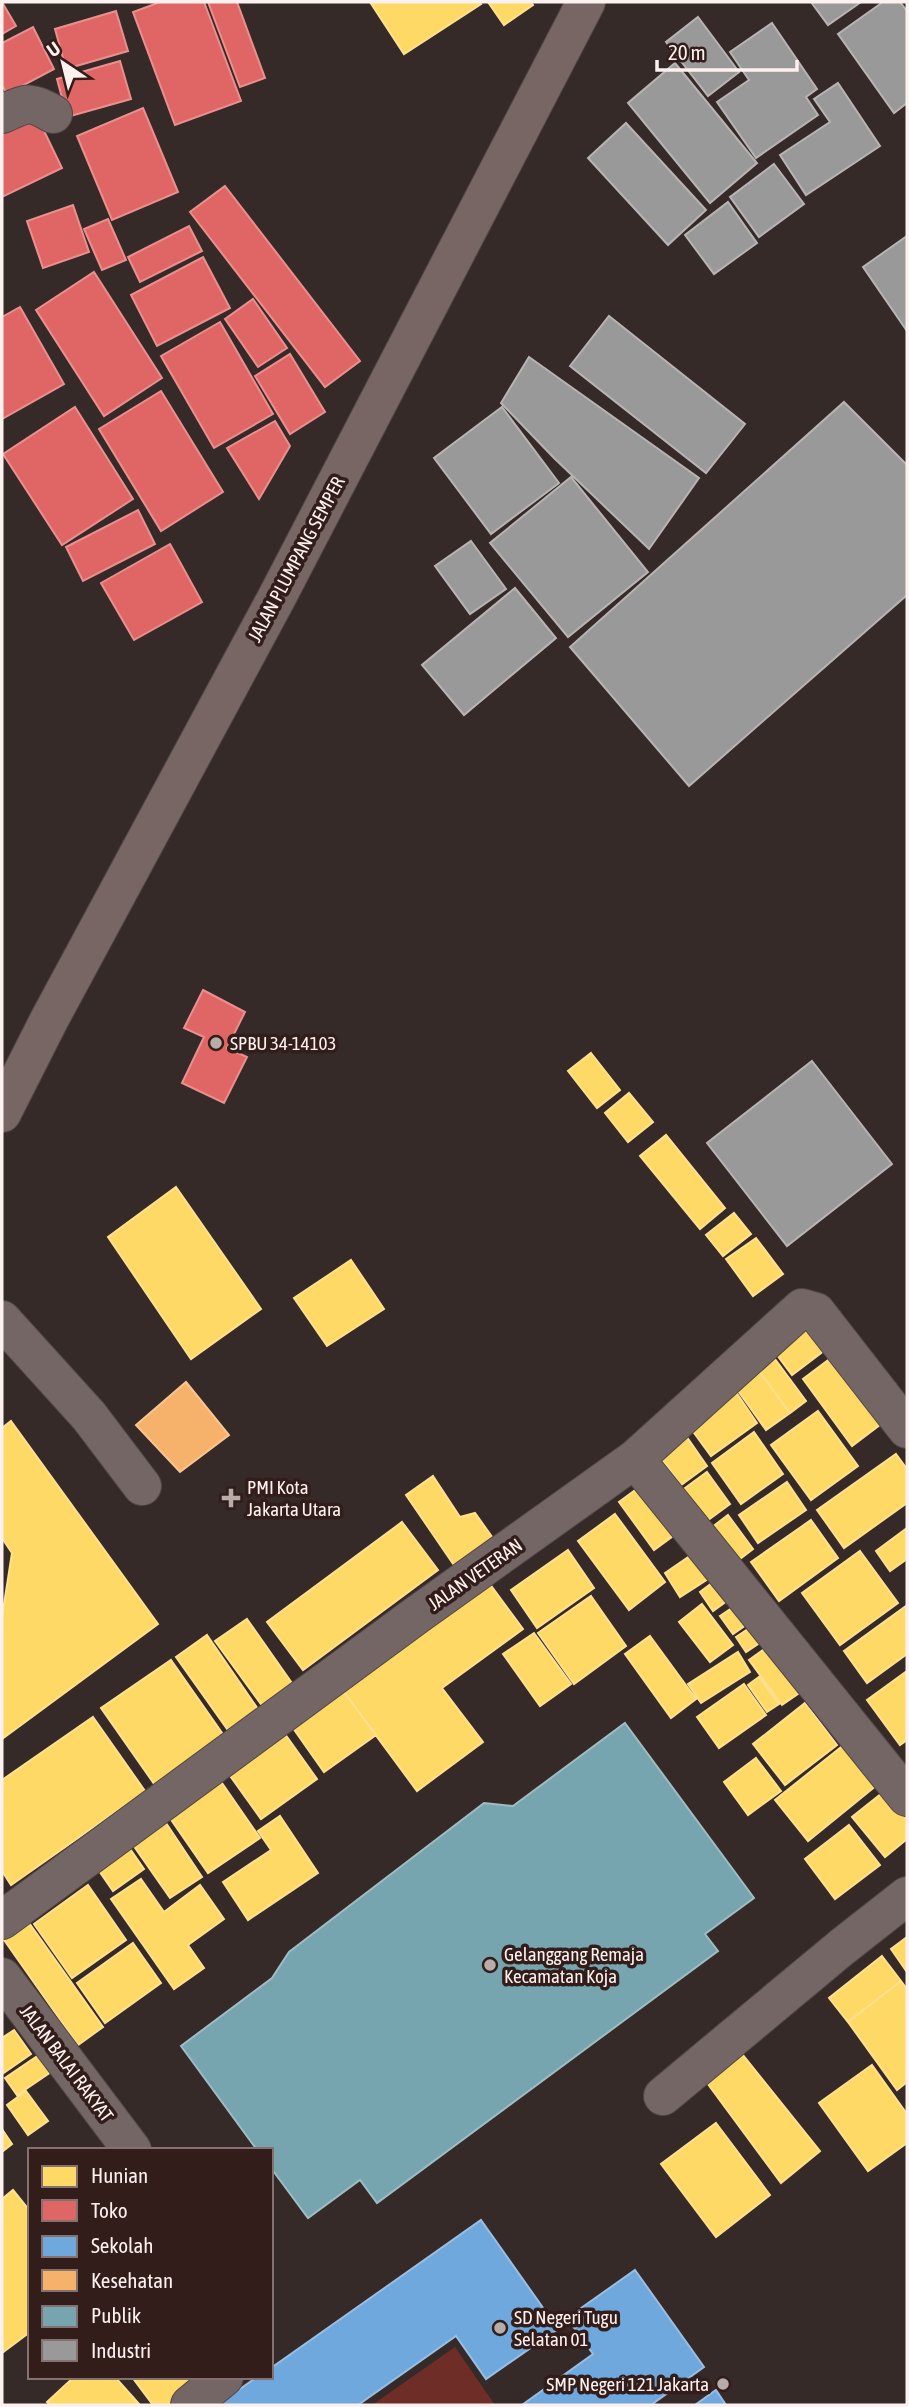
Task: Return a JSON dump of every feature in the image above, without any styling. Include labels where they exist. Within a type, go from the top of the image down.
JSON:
[{"type":"main road","name":"JALAN PLUMPANG SEMPER","points":[[3,1107],[276,597],[586,2]]},
{"type":"street","points":[[2,114],[29,103],[53,114]]},
{"type":"street","name":"JALAN VETERAN","points":[[2,1920],[418,1614],[635,1459],[802,1308],[816,1312],[907,1429]]},
{"type":"street","points":[[2,1320],[89,1416],[142,1486]]},
{"type":"street","points":[[635,1459],[907,1797]]},
{"type":"street","points":[[663,2096],[907,1896]]},
{"type":"street","name":"JALAN BALAI RAKYAT","points":[[2,1977],[14,2017],[130,2148]]},
{"type":"street","points":[[190,2405],[222,2379]]},
{"type":"shaded area","points":[[455,2347],[495,2405],[372,2405]]},
{"type":"building: Hunian","points":[[370,2],[479,2],[481,4],[404,54]]},
{"type":"building: Hunian","points":[[488,2],[531,2],[533,5],[504,25]]},
{"type":"building: Hunian","points":[[591,1053],[620,1090],[597,1108],[568,1071]]},
{"type":"building: Hunian","points":[[629,1093],[653,1122],[628,1142],[605,1113]]},
{"type":"building: Hunian","points":[[666,1135],[725,1208],[700,1229],[640,1156]]},
{"type":"building: Hunian","points":[[176,1187],[261,1309],[191,1359],[108,1237]]},
{"type":"building: Hunian","points":[[734,1213],[751,1234],[723,1256],[706,1235]]},
{"type":"building: Hunian","points":[[756,1238],[783,1274],[753,1296],[726,1259]]},
{"type":"building: Hunian","points":[[351,1260],[384,1309],[327,1346],[294,1298]]},
{"type":"building: Hunian","points":[[816,1320],[833,1344],[792,1375],[774,1351]]},
{"type":"building: Hunian","points":[[839,1352],[889,1418],[852,1446],[803,1379]]},
{"type":"building: Hunian","points":[[775,1359],[806,1401],[790,1413],[759,1371]]},
{"type":"building: Hunian","points":[[759,1371],[790,1413],[766,1430],[736,1388]]},
{"type":"building: Hunian","points":[[736,1392],[757,1423],[711,1456],[689,1426]]},
{"type":"building: Hunian","points":[[818,1411],[858,1466],[811,1500],[771,1445]]},
{"type":"building: Hunian","points":[[11,1421],[158,1624],[2,1739],[2,1617],[12,1553],[2,1538],[2,1428]]},
{"type":"building: Hunian","points":[[682,1430],[707,1466],[681,1485],[655,1450]]},
{"type":"building: Hunian","points":[[754,1432],[783,1474],[741,1504],[712,1463]]},
{"type":"building: Hunian","points":[[896,1454],[907,1469],[907,1503],[844,1548],[817,1510]]},
{"type":"building: Hunian","points":[[707,1472],[730,1504],[700,1526],[677,1494]]},
{"type":"building: Hunian","points":[[433,1476],[460,1517],[475,1513],[495,1541],[456,1568],[406,1495]]},
{"type":"building: Hunian","points":[[649,1480],[684,1528],[654,1550],[619,1502]]},
{"type":"building: Hunian","points":[[787,1482],[806,1510],[758,1543],[739,1515]]},
{"type":"building: Hunian","points":[[615,1514],[665,1582],[629,1610],[578,1541]]},
{"type":"building: Hunian","points":[[728,1515],[753,1549],[732,1565],[707,1531]]},
{"type":"building: Hunian","points":[[811,1520],[838,1558],[779,1601],[751,1562]]},
{"type":"building: Hunian","points":[[402,1522],[438,1570],[303,1670],[267,1622]]},
{"type":"building: Hunian","points":[[907,1528],[907,1559],[890,1571],[876,1551]]},
{"type":"building: Hunian","points":[[703,1547],[719,1572],[680,1597],[665,1573]]},
{"type":"building: Hunian","points":[[568,1550],[594,1588],[537,1628],[511,1590]]},
{"type":"building: Hunian","points":[[860,1551],[898,1603],[840,1645],[802,1593]]},
{"type":"building: Hunian","points":[[724,1574],[738,1593],[713,1611],[700,1592]]},
{"type":"building: Hunian","points":[[484,1576],[523,1629],[442,1688],[483,1742],[417,1791],[338,1684]]},
{"type":"building: Hunian","points":[[591,1596],[626,1646],[574,1684],[538,1633]]},
{"type":"building: Hunian","points":[[744,1600],[756,1618],[733,1634],[720,1616]]},
{"type":"building: Hunian","points":[[702,1604],[733,1645],[710,1662],[679,1622]]},
{"type":"building: Hunian","points":[[906,1606],[907,1654],[867,1683],[844,1651]]},
{"type":"building: Hunian","points":[[247,1619],[294,1686],[263,1707],[215,1641]]},
{"type":"building: Hunian","points":[[763,1619],[773,1634],[746,1652],[736,1637]]},
{"type":"building: Hunian","points":[[534,1633],[571,1684],[540,1706],[503,1654]]},
{"type":"building: Hunian","points":[[207,1635],[260,1712],[230,1733],[176,1657]]},
{"type":"building: Hunian","points":[[650,1636],[696,1699],[671,1718],[625,1654]]},
{"type":"building: Hunian","points":[[778,1639],[811,1685],[782,1705],[749,1660]]},
{"type":"building: Hunian","points":[[738,1652],[750,1672],[701,1703],[688,1684]]},
{"type":"building: Hunian","points":[[171,1660],[227,1740],[157,1788],[101,1708]]},
{"type":"building: Hunian","points":[[907,1671],[907,1740],[900,1745],[867,1700]]},
{"type":"building: Hunian","points":[[759,1677],[779,1704],[767,1712],[748,1685]]},
{"type":"building: Hunian","points":[[338,1684],[376,1735],[324,1772],[288,1721]]},
{"type":"building: Hunian","points":[[744,1684],[766,1715],[719,1748],[697,1717]]},
{"type":"building: Hunian","points":[[805,1703],[837,1745],[785,1785],[753,1744]]},
{"type":"building: Hunian","points":[[93,1717],[145,1791],[11,1885],[2,1871],[2,1780]]},
{"type":"building: Hunian","points":[[280,1727],[317,1779],[261,1819],[223,1766]]},
{"type":"building: Hunian","points":[[850,1740],[883,1780],[808,1841],[775,1800]]},
{"type":"building: Hunian","points":[[756,1758],[781,1791],[748,1815],[724,1782]]},
{"type":"building: Hunian","points":[[215,1773],[260,1838],[208,1873],[163,1808]]},
{"type":"building: Hunian","points":[[891,1786],[907,1806],[907,1839],[885,1857],[852,1817]]},
{"type":"building: Hunian","points":[[280,1816],[318,1873],[248,1920],[223,1882],[271,1850],[258,1831]]},
{"type":"building: Hunian","points":[[164,1820],[202,1877],[170,1898],[131,1842]]},
{"type":"building: Hunian","points":[[849,1825],[880,1865],[835,1899],[805,1859]]},
{"type":"building: Hunian","points":[[126,1843],[144,1869],[113,1891],[95,1865]]},
{"type":"building: Hunian","points":[[141,1879],[164,1912],[200,1885],[224,1919],[188,1945],[204,1968],[174,1989],[111,1899]]},
{"type":"building: Hunian","points":[[88,1885],[126,1940],[72,1978],[34,1924]]},
{"type":"building: Hunian","points":[[27,1920],[103,2027],[78,2045],[2,1937]]},
{"type":"building: Hunian","points":[[907,1937],[907,1972],[891,1949]]},
{"type":"building: Hunian","points":[[133,1943],[161,1983],[105,2023],[77,1983]]},
{"type":"building: Hunian","points":[[882,1956],[901,1981],[848,2022],[829,1998]]},
{"type":"building: Hunian","points":[[901,1981],[907,1989],[907,2082],[897,2090],[848,2022]]},
{"type":"building: Hunian","points":[[14,2030],[31,2054],[2,2074],[2,2038]]},
{"type":"building: Hunian","points":[[734,2044],[820,2151],[781,2183],[699,2072]]},
{"type":"building: Hunian","points":[[39,2055],[51,2072],[17,2095],[5,2078]]},
{"type":"building: Hunian","points":[[872,2065],[907,2114],[907,2143],[868,2171],[819,2103]]},
{"type":"building: Hunian","points":[[26,2091],[48,2121],[28,2135],[7,2105]]},
{"type":"building: Hunian","points":[[716,2123],[770,2195],[716,2237],[661,2164]]},
{"type":"building: Hunian","points":[[2,2129],[12,2144],[2,2152]]},
{"type":"building: Hunian","points":[[13,2190],[28,2209],[28,2334],[2,2353],[2,2199]]},
{"type":"building: Hunian","points":[[72,2379],[117,2379],[140,2405],[50,2405],[47,2402]]},
{"type":"building: Hunian","points":[[134,2379],[216,2379],[181,2405],[153,2405]]},
{"type":"building: Toko","points":[[2,2],[16,26],[2,34]]},
{"type":"building: Toko","points":[[160,2],[204,2],[241,101],[175,125],[133,12]]},
{"type":"building: Toko","points":[[208,2],[237,2],[265,78],[240,87]]},
{"type":"building: Toko","points":[[116,11],[128,51],[66,69],[55,29]]},
{"type":"building: Toko","points":[[33,27],[54,69],[7,94],[2,85],[2,43]]},
{"type":"building: Toko","points":[[120,61],[131,99],[67,117],[57,79]]},
{"type":"building: Toko","points":[[32,106],[62,168],[2,197],[2,121]]},
{"type":"building: Toko","points":[[143,108],[178,192],[112,220],[77,136]]},
{"type":"building: Toko","points":[[225,186],[360,361],[325,387],[190,212]]},
{"type":"building: Toko","points":[[73,205],[89,252],[43,268],[27,221]]},
{"type":"building: Toko","points":[[108,219],[126,260],[102,270],[84,229]]},
{"type":"building: Toko","points":[[189,226],[202,251],[140,282],[128,257]]},
{"type":"building: Toko","points":[[203,257],[230,308],[157,346],[131,295]]},
{"type":"building: Toko","points":[[94,272],[162,378],[104,416],[36,310]]},
{"type":"building: Toko","points":[[253,299],[287,348],[258,367],[225,319]]},
{"type":"building: Toko","points":[[20,307],[64,384],[2,419],[2,317]]},
{"type":"building: Toko","points":[[220,322],[273,414],[214,448],[161,356]]},
{"type":"building: Toko","points":[[290,354],[325,412],[290,434],[255,376]]},
{"type":"building: Toko","points":[[161,391],[223,492],[161,531],[99,429]]},
{"type":"building: Toko","points":[[75,407],[133,499],[62,545],[3,454]]},
{"type":"building: Toko","points":[[275,421],[290,446],[259,499],[227,448]]},
{"type":"building: Toko","points":[[138,510],[155,544],[83,581],[66,547]]},
{"type":"building: Toko","points":[[170,544],[202,602],[134,640],[101,583]]},
{"type":"building: Toko","name":"SPBU 34-14103","points":[[203,990],[245,1012],[227,1048],[247,1057],[224,1103],[182,1083],[204,1037],[184,1028]]},
{"type":"building: Sekolah","points":[[481,2220],[558,2329],[486,2379],[456,2336],[358,2405],[217,2405],[254,2379],[273,2379],[273,2367]]},
{"type":"building: Sekolah","points":[[635,2270],[704,2367],[651,2405],[522,2405],[593,2354],[567,2318]]},
{"type":"building: Sekolah","points":[[716,2390],[726,2405],[695,2405]]},
{"type":"building: Kesehatan","points":[[186,1382],[229,1435],[180,1472],[136,1425]]},
{"type":"building: Publik","name":"Gelanggang Remaja Kecamatan Koja","points":[[625,1723],[754,1898],[705,1934],[718,1951],[377,2203],[360,2180],[308,2218],[273,2171],[273,2148],[256,2148],[181,2046],[272,1978],[289,1952],[484,1803],[513,1806]]},
{"type":"building: Industri","points":[[811,2],[861,2],[828,25]]},
{"type":"building: Industri","points":[[883,2],[900,2],[907,11],[907,103],[894,113],[838,34]]},
{"type":"building: Industri","points":[[698,17],[739,72],[708,96],[666,42]]},
{"type":"building: Industri","points":[[772,23],[817,89],[806,97],[818,115],[756,158],[717,102],[749,80],[730,52]]},
{"type":"building: Industri","points":[[675,63],[757,163],[710,203],[628,103]]},
{"type":"building: Industri","points":[[838,83],[880,146],[806,195],[780,155],[830,122],[814,99]]},
{"type":"building: Industri","points":[[626,123],[706,210],[668,245],[588,158]]},
{"type":"building: Industri","points":[[774,164],[804,204],[759,237],[730,197]]},
{"type":"building: Industri","points":[[728,202],[757,243],[714,274],[685,235]]},
{"type":"building: Industri","points":[[907,236],[907,331],[863,267]]},
{"type":"building: Industri","points":[[609,316],[745,424],[706,473],[570,366]]},
{"type":"building: Industri","points":[[529,357],[699,478],[649,549],[501,403]]},
{"type":"building: Industri","points":[[844,402],[907,465],[907,595],[689,786],[570,647]]},
{"type":"building: Industri","points":[[502,407],[559,483],[491,534],[434,458]]},
{"type":"building: Industri","points":[[571,477],[648,572],[568,637],[490,543]]},
{"type":"building: Industri","points":[[471,541],[506,589],[470,614],[435,566]]},
{"type":"building: Industri","points":[[515,588],[556,638],[464,715],[422,665]]},
{"type":"building: Industri","points":[[812,1061],[892,1164],[787,1246],[707,1143]]},
{"type":"place","name":"SPBU 34-14103","points":[[216,1043]]},
{"type":"place","name":"PMI Kota Jakarta Utara","points":[[231,1498]]},
{"type":"place","name":"Gelanggang Remaja Kecamatan Koja","points":[[490,1965]]},
{"type":"place","name":"SD Negeri Tugu Selatan 01","points":[[500,2328]]},
{"type":"place","name":"SMP Negeri 121 Jakarta","points":[[723,2384]]}]
